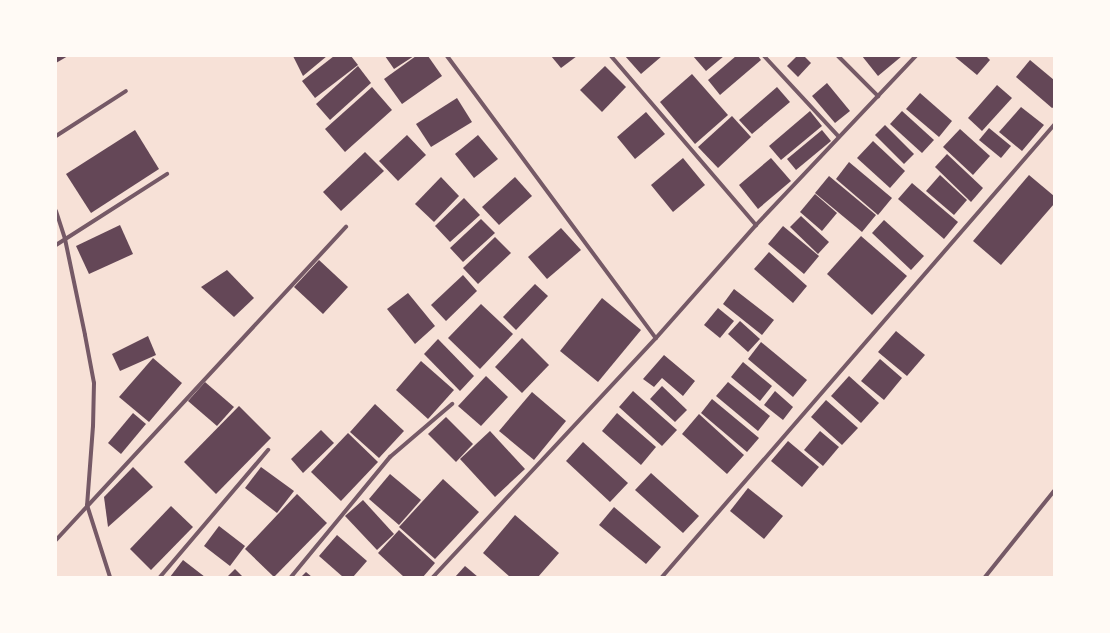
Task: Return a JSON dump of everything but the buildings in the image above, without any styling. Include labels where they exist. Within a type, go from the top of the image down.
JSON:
[{"type":"street","points":[[447,56],[656,338]]},
{"type":"street","points":[[611,56],[756,225]]},
{"type":"street","points":[[764,56],[839,138]]},
{"type":"street","points":[[838,56],[878,96]]},
{"type":"street","points":[[433,577],[656,338],[756,225],[916,56]]},
{"type":"street","points":[[56,136],[126,91]]},
{"type":"street","points":[[662,577],[1054,125]]},
{"type":"street","points":[[56,245],[167,174]]},
{"type":"street","points":[[56,211],[65,239],[94,383],[93,426],[87,505],[110,577]]},
{"type":"street","points":[[56,540],[346,227]]},
{"type":"street","points":[[291,577],[390,457],[452,404]]},
{"type":"street","points":[[160,577],[268,450]]},
{"type":"street","points":[[985,577],[1054,491]]}]
